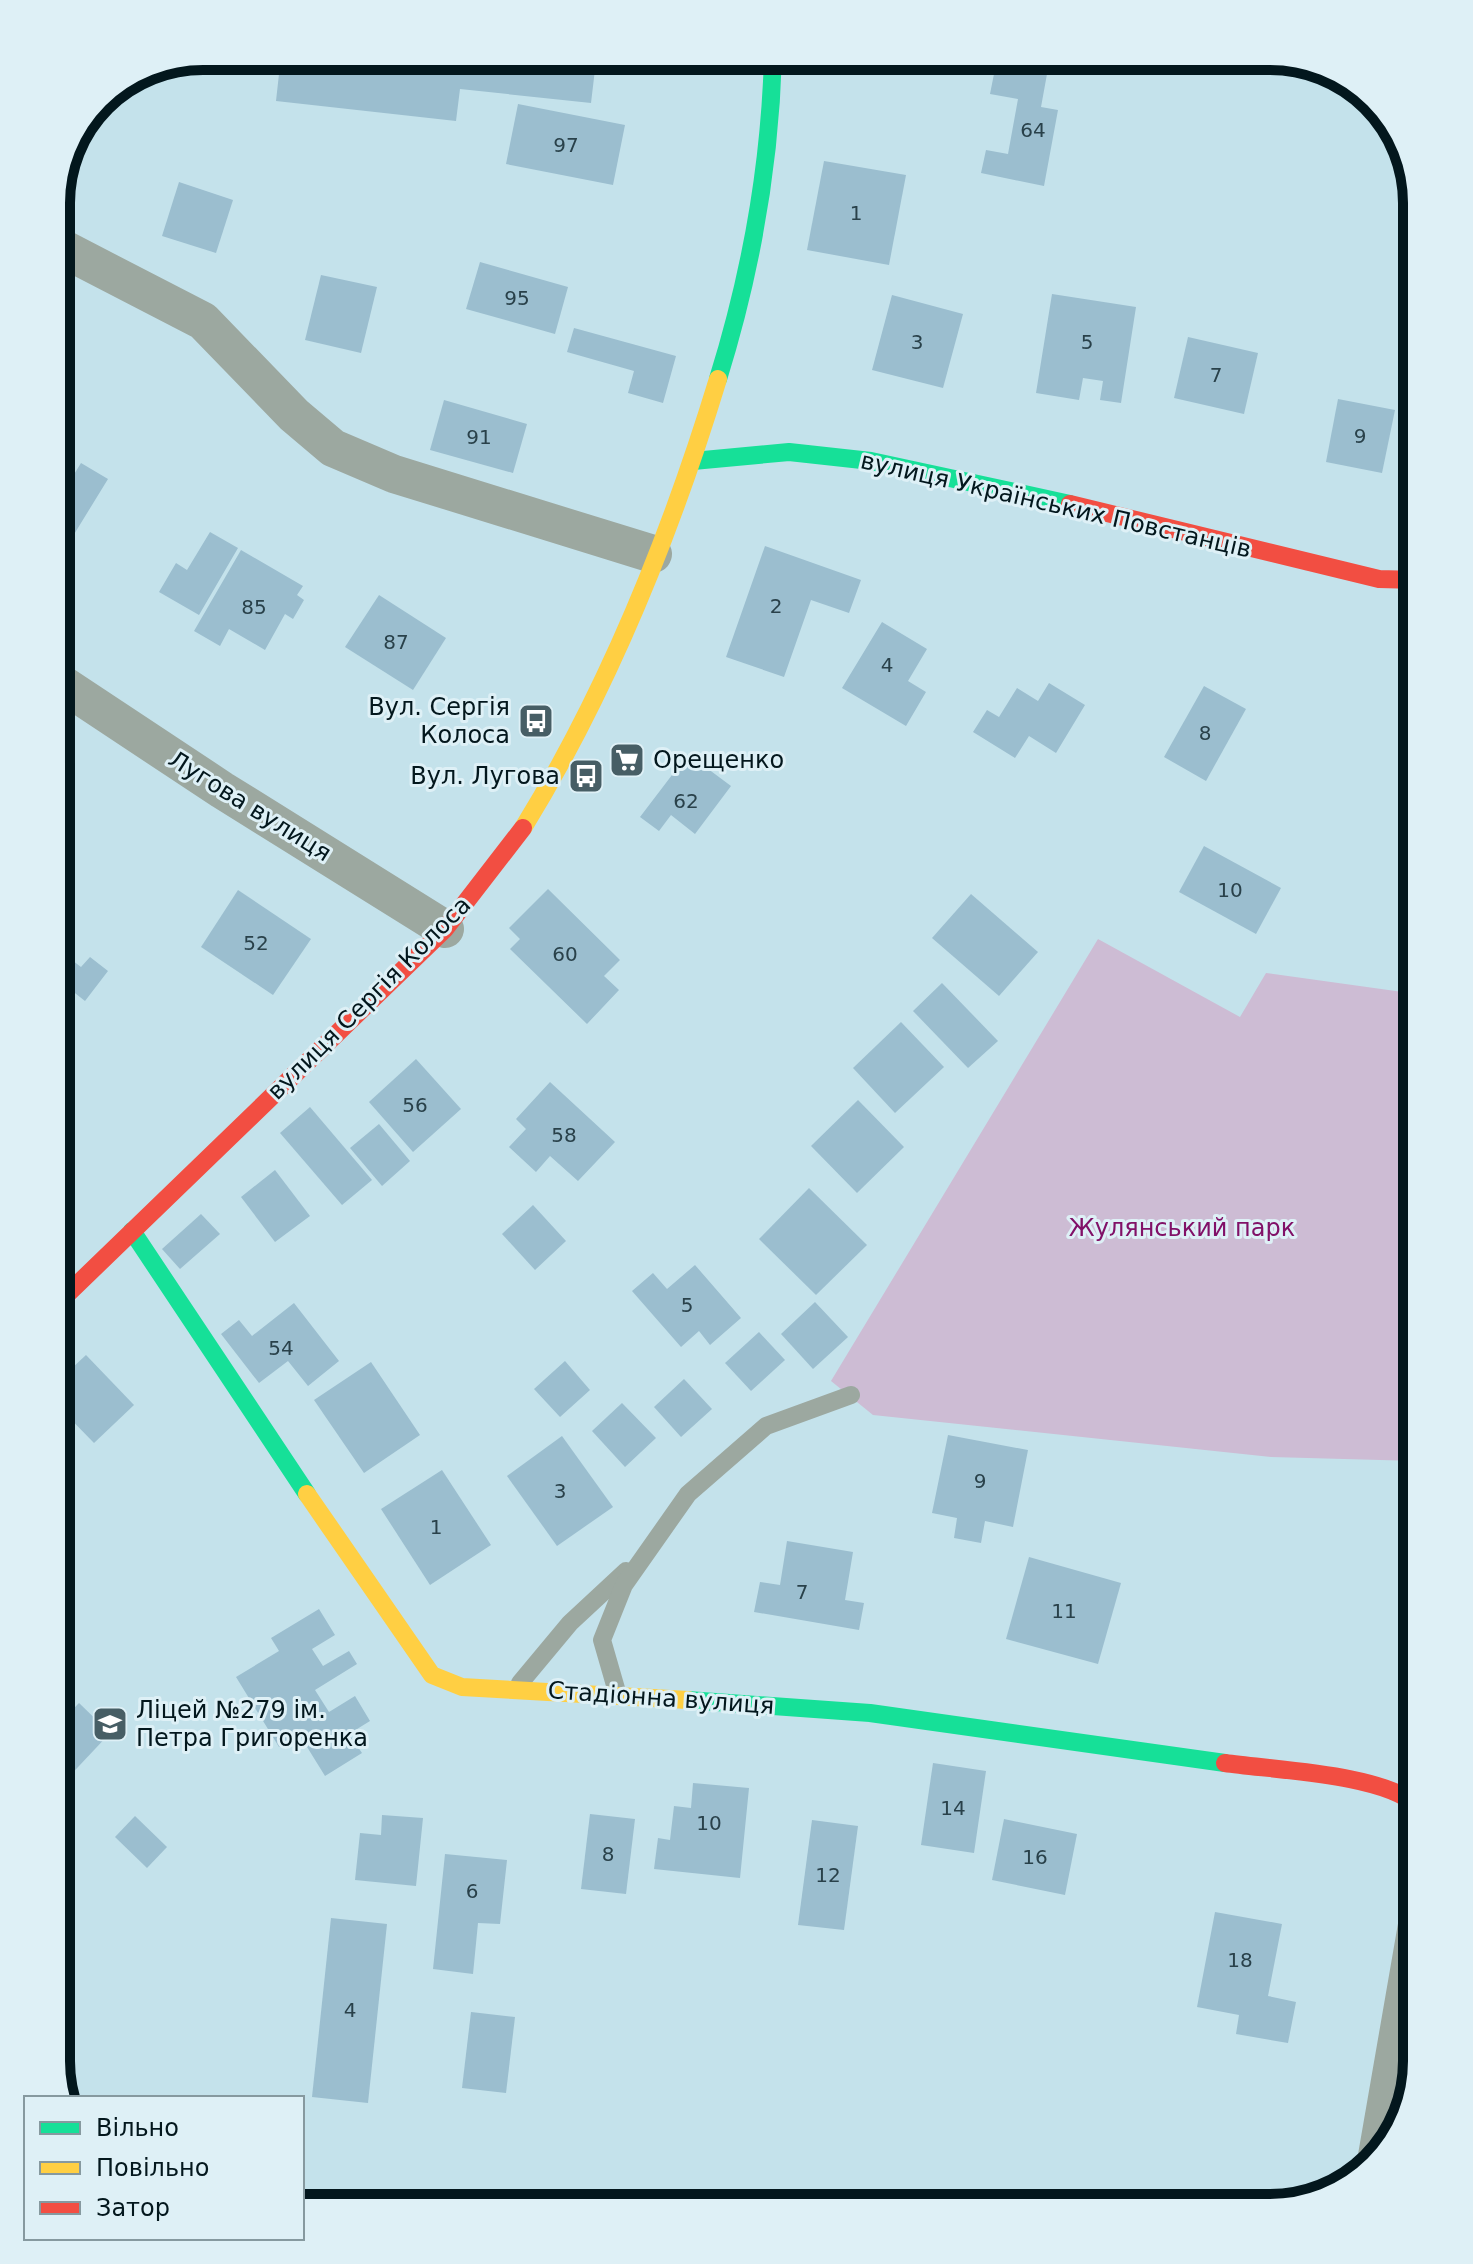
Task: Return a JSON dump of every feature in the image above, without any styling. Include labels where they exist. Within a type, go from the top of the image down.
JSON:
[{"type":"street","name":"вулиця Сергія Колоса","points":[[70,1291],[445,929],[512,846],[561,766],[611,660],[693,461],[743,299],[771,135],[773,70]]},
{"type":"street","points":[[70,252],[203,321],[294,415],[333,448],[421,483],[622,542],[653,554]]},
{"type":"street","name":"вулиця Українських Повстанців","points":[[693,461],[789,452],[871,461],[1031,494],[1379,579],[1403,580]]},
{"type":"street","name":"Лугова вулиця","points":[[70,689],[222,790],[445,929]]},
{"type":"street","name":"Стадіонна вулиця","points":[[132,1231],[432,1675],[462,1687],[870,1713],[1381,1785],[1403,1794]]},
{"type":"street","points":[[1381,2133],[1403,2006]]},
{"type":"lane","points":[[618,1695],[602,1640],[624,1585],[688,1494],[766,1426],[851,1395]]},
{"type":"lane","points":[[515,1689],[570,1623],[646,1553]]},
{"type":"green space","name":"Жулянський парк","points":[[1098,939],[1240,1017],[1266,973],[1403,992],[1403,1461],[1271,1457],[873,1415],[831,1381]]},
{"type":"building","points":[[279,70],[595,70],[591,103],[460,89],[456,121],[276,101]]},
{"type":"building","points":[[995,70],[1027,70],[1047,74],[1041,107],[1058,110],[1044,186],[981,173],[986,150],[1008,154],[1018,99],[990,94]]},
{"type":"building","points":[[518,104],[625,125],[613,185],[506,164]]},
{"type":"building","points":[[824,161],[906,175],[889,265],[807,250]]},
{"type":"building","points":[[179,182],[233,200],[216,253],[162,236]]},
{"type":"building","points":[[480,262],[568,287],[555,334],[466,309]]},
{"type":"building","points":[[321,275],[377,287],[361,353],[305,340]]},
{"type":"building","points":[[1052,294],[1136,307],[1121,403],[1100,400],[1103,381],[1083,378],[1079,400],[1036,393]]},
{"type":"building","points":[[892,295],[963,314],[943,388],[872,370]]},
{"type":"building","points":[[574,328],[676,356],[663,403],[628,393],[634,371],[567,352]]},
{"type":"building","points":[[1188,337],[1258,353],[1244,414],[1174,398]]},
{"type":"building","points":[[1338,399],[1395,410],[1382,473],[1326,462]]},
{"type":"building","points":[[444,400],[527,424],[513,473],[430,450]]},
{"type":"building","points":[[81,463],[108,479],[70,541],[70,474],[73,476]]},
{"type":"building","points":[[210,532],[238,548],[199,615],[159,592],[176,563],[187,570]]},
{"type":"building","points":[[765,546],[861,580],[849,613],[811,600],[784,677],[726,657]]},
{"type":"building","points":[[241,550],[303,586],[297,595],[304,600],[293,619],[285,614],[265,650],[229,629],[220,646],[194,631]]},
{"type":"building","points":[[379,595],[446,638],[413,690],[345,647]]},
{"type":"building","points":[[882,622],[927,649],[908,681],[926,692],[906,726],[842,688]]},
{"type":"building","points":[[1049,683],[1085,705],[1056,753],[1029,736],[1015,758],[973,732],[987,710],[999,717],[1017,688],[1038,701]]},
{"type":"building","points":[[1204,686],[1246,709],[1206,781],[1164,757]]},
{"type":"building","points":[[688,754],[731,786],[695,834],[671,815],[659,831],[640,817]]},
{"type":"building","points":[[1204,846],[1281,888],[1256,934],[1179,892]]},
{"type":"building","points":[[548,889],[620,960],[604,976],[619,990],[587,1024],[510,949],[520,939],[509,928]]},
{"type":"building","points":[[238,890],[311,939],[273,995],[201,947]]},
{"type":"building","points":[[971,894],[1038,952],[999,996],[932,938]]},
{"type":"building","points":[[90,957],[108,971],[85,1001],[70,989],[70,959],[81,967]]},
{"type":"building","points":[[942,983],[998,1041],[968,1068],[913,1011]]},
{"type":"building","points":[[901,1022],[944,1067],[895,1113],[853,1068]]},
{"type":"building","points":[[416,1059],[461,1109],[413,1152],[369,1102]]},
{"type":"building","points":[[550,1082],[615,1142],[578,1181],[550,1156],[536,1172],[509,1147],[526,1129],[516,1119]]},
{"type":"building","points":[[858,1100],[904,1147],[857,1193],[811,1146]]},
{"type":"building","points":[[310,1107],[372,1180],[342,1205],[280,1133]]},
{"type":"building","points":[[379,1124],[410,1161],[382,1186],[350,1148]]},
{"type":"building","points":[[275,1170],[310,1216],[275,1242],[241,1197]]},
{"type":"building","points":[[809,1188],[867,1245],[816,1295],[759,1239]]},
{"type":"building","points":[[533,1205],[566,1241],[535,1270],[502,1234]]},
{"type":"building","points":[[201,1214],[220,1234],[180,1269],[162,1249]]},
{"type":"building","points":[[695,1265],[741,1318],[710,1345],[699,1331],[681,1347],[632,1291],[653,1273],[667,1289]]},
{"type":"building","points":[[815,1302],[848,1337],[813,1369],[781,1334]]},
{"type":"building","points":[[294,1303],[339,1361],[308,1386],[288,1361],[259,1383],[221,1334],[239,1320],[252,1336]]},
{"type":"building","points":[[759,1332],[785,1360],[751,1391],[725,1363]]},
{"type":"building","points":[[86,1355],[134,1405],[94,1443],[70,1418],[70,1370]]},
{"type":"building","points":[[565,1361],[590,1390],[560,1417],[534,1389]]},
{"type":"building","points":[[371,1362],[420,1435],[364,1473],[314,1400]]},
{"type":"building","points":[[684,1379],[712,1409],[681,1437],[654,1407]]},
{"type":"building","points":[[622,1403],[656,1438],[625,1467],[592,1431]]},
{"type":"building","points":[[948,1435],[1028,1450],[1013,1527],[985,1521],[981,1543],[954,1538],[957,1518],[932,1513]]},
{"type":"building","points":[[562,1436],[613,1507],[557,1546],[507,1476]]},
{"type":"building","points":[[442,1470],[491,1545],[430,1585],[381,1509]]},
{"type":"building","points":[[787,1541],[853,1552],[845,1600],[864,1603],[859,1630],[754,1612],[760,1582],[780,1585]]},
{"type":"building","points":[[1029,1557],[1121,1583],[1098,1664],[1006,1639]]},
{"type":"building","points":[[319,1609],[335,1635],[312,1649],[323,1666],[349,1651],[357,1664],[315,1690],[329,1712],[355,1696],[370,1721],[349,1734],[362,1753],[325,1776],[299,1734],[279,1747],[236,1677],[279,1651],[271,1638]]},
{"type":"building","points":[[79,1703],[110,1733],[70,1776],[70,1712]]},
{"type":"building","points":[[933,1763],[986,1771],[974,1853],[921,1845]]},
{"type":"building","points":[[693,1783],[749,1788],[740,1878],[654,1869],[658,1838],[670,1840],[674,1806],[691,1808]]},
{"type":"building","points":[[590,1814],[635,1819],[626,1894],[581,1889]]},
{"type":"building","points":[[382,1815],[423,1818],[416,1886],[355,1880],[360,1833],[381,1835]]},
{"type":"building","points":[[135,1816],[167,1847],[147,1868],[115,1837]]},
{"type":"building","points":[[1004,1819],[1077,1834],[1065,1895],[992,1880]]},
{"type":"building","points":[[812,1820],[858,1826],[844,1930],[798,1925]]},
{"type":"building","points":[[445,1854],[507,1860],[500,1924],[478,1923],[473,1974],[433,1969]]},
{"type":"building","points":[[1215,1912],[1282,1924],[1268,1996],[1296,2002],[1288,2043],[1236,2034],[1239,2015],[1197,2007]]},
{"type":"building","points":[[331,1918],[387,1924],[368,2103],[312,2097]]},
{"type":"building","points":[[471,2012],[515,2017],[506,2093],[462,2088]]},
{"type":"traffic: fast","points":[[718,379],[740,299],[757,219],[768,138],[772,70]]},
{"type":"traffic: fast","points":[[693,461],[789,452],[871,461],[1070,504]]},
{"type":"traffic: fast","points":[[132,1231],[307,1494]]},
{"type":"traffic: fast","points":[[688,1700],[870,1713],[1225,1763]]},
{"type":"traffic: slow","points":[[523,828],[583,721],[635,610],[680,495],[718,379]]},
{"type":"traffic: slow","points":[[307,1494],[432,1675],[462,1687],[688,1700]]},
{"type":"traffic: jam","points":[[1070,504],[1379,579],[1403,580]]},
{"type":"traffic: jam","points":[[70,1291],[445,929],[523,828]]},
{"type":"traffic: jam","points":[[1225,1763],[1355,1780],[1403,1796]]},
{"type":"place","name":"Вул. Сергія Колоса","points":[[536,721]]},
{"type":"place","name":"Орещенко","points":[[627,760]]},
{"type":"place","name":"Вул. Лугова","points":[[586,776]]},
{"type":"place","name":"Ліцей №279 ім. Петра Григоренка","points":[[110,1724]]}]
